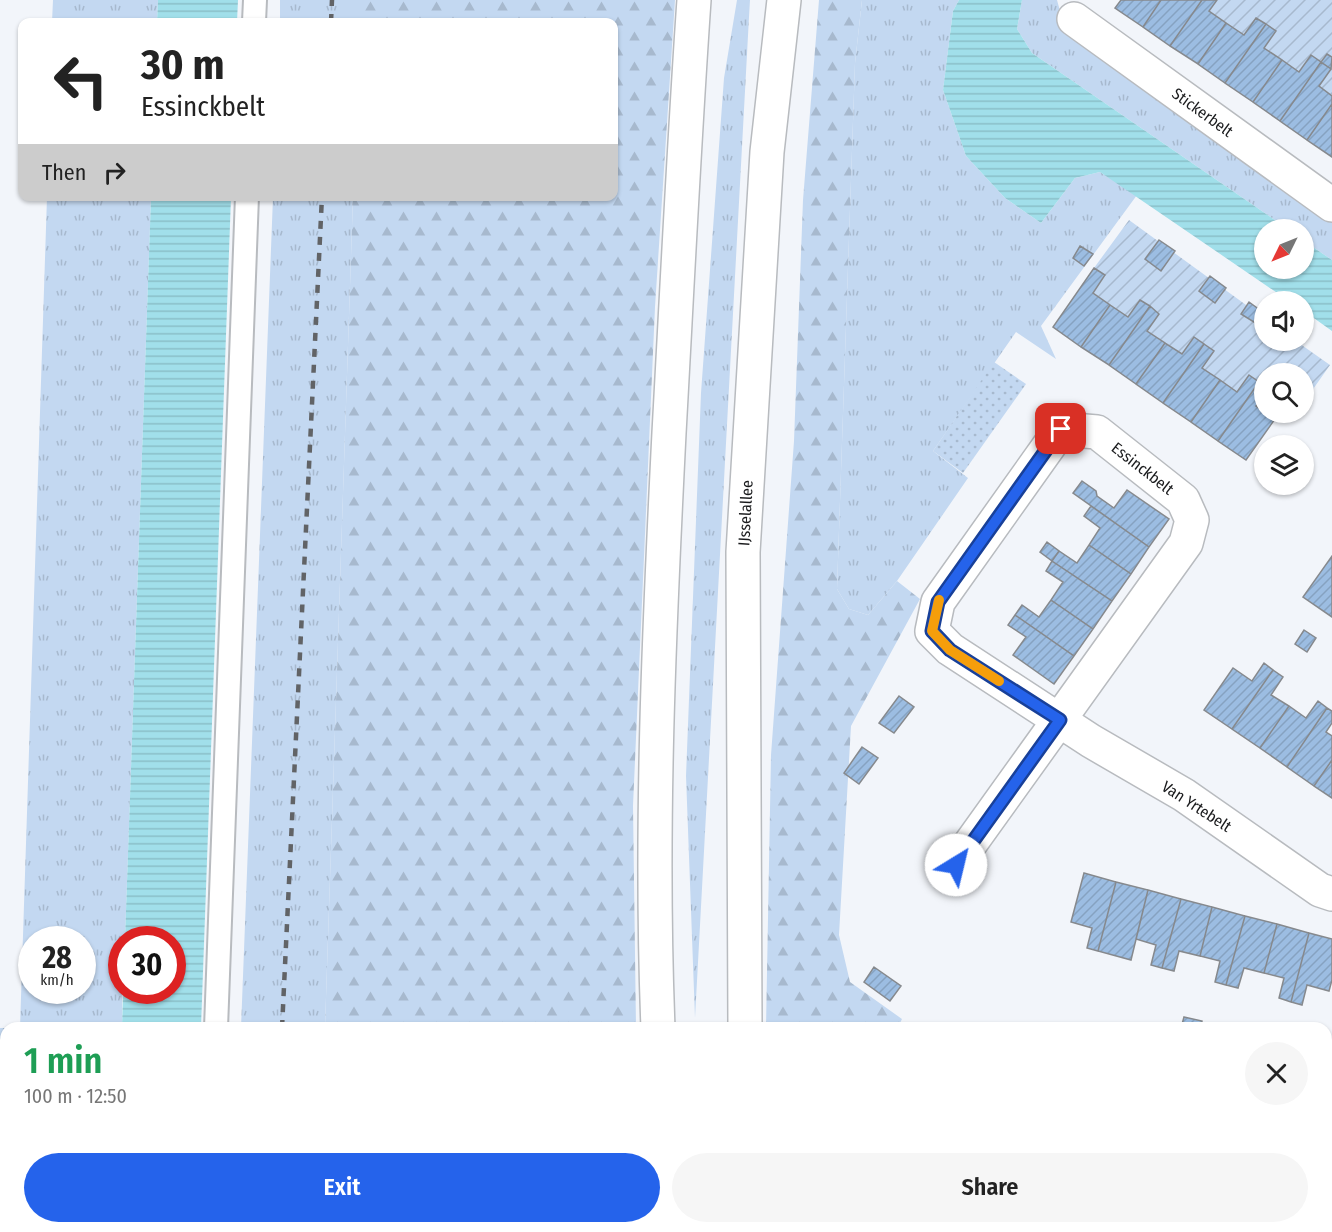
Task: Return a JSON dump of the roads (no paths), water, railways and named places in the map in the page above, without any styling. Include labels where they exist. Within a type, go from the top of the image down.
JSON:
[{"type":"main road","points":[[658,1022],[655,829],[662,586],[686,112],[694,0]]},
{"type":"main road","name":"IJsselallee","points":[[745,1022],[743,552],[766,152],[784,0]]},
{"type":"main road","name":"Stickerbelt","points":[[1074,19],[1332,205]]},
{"type":"main road","name":"Essinckbelt","points":[[956,865],[1060,720],[1186,543],[1192,520],[1183,500],[1097,432],[1061,429],[938,602],[932,631],[950,650],[1060,720]]},
{"type":"main road","name":"Van Yrtebelt","points":[[1060,720],[1091,741],[1184,795],[1320,890],[1332,894]]},
{"type":"lane","points":[[254,18],[255,0]]},
{"type":"lane","points":[[216,1022],[247,201]]},
{"type":"railway","points":[[331,18],[332,0]]},
{"type":"railway","points":[[282,1022],[322,201]]}]
